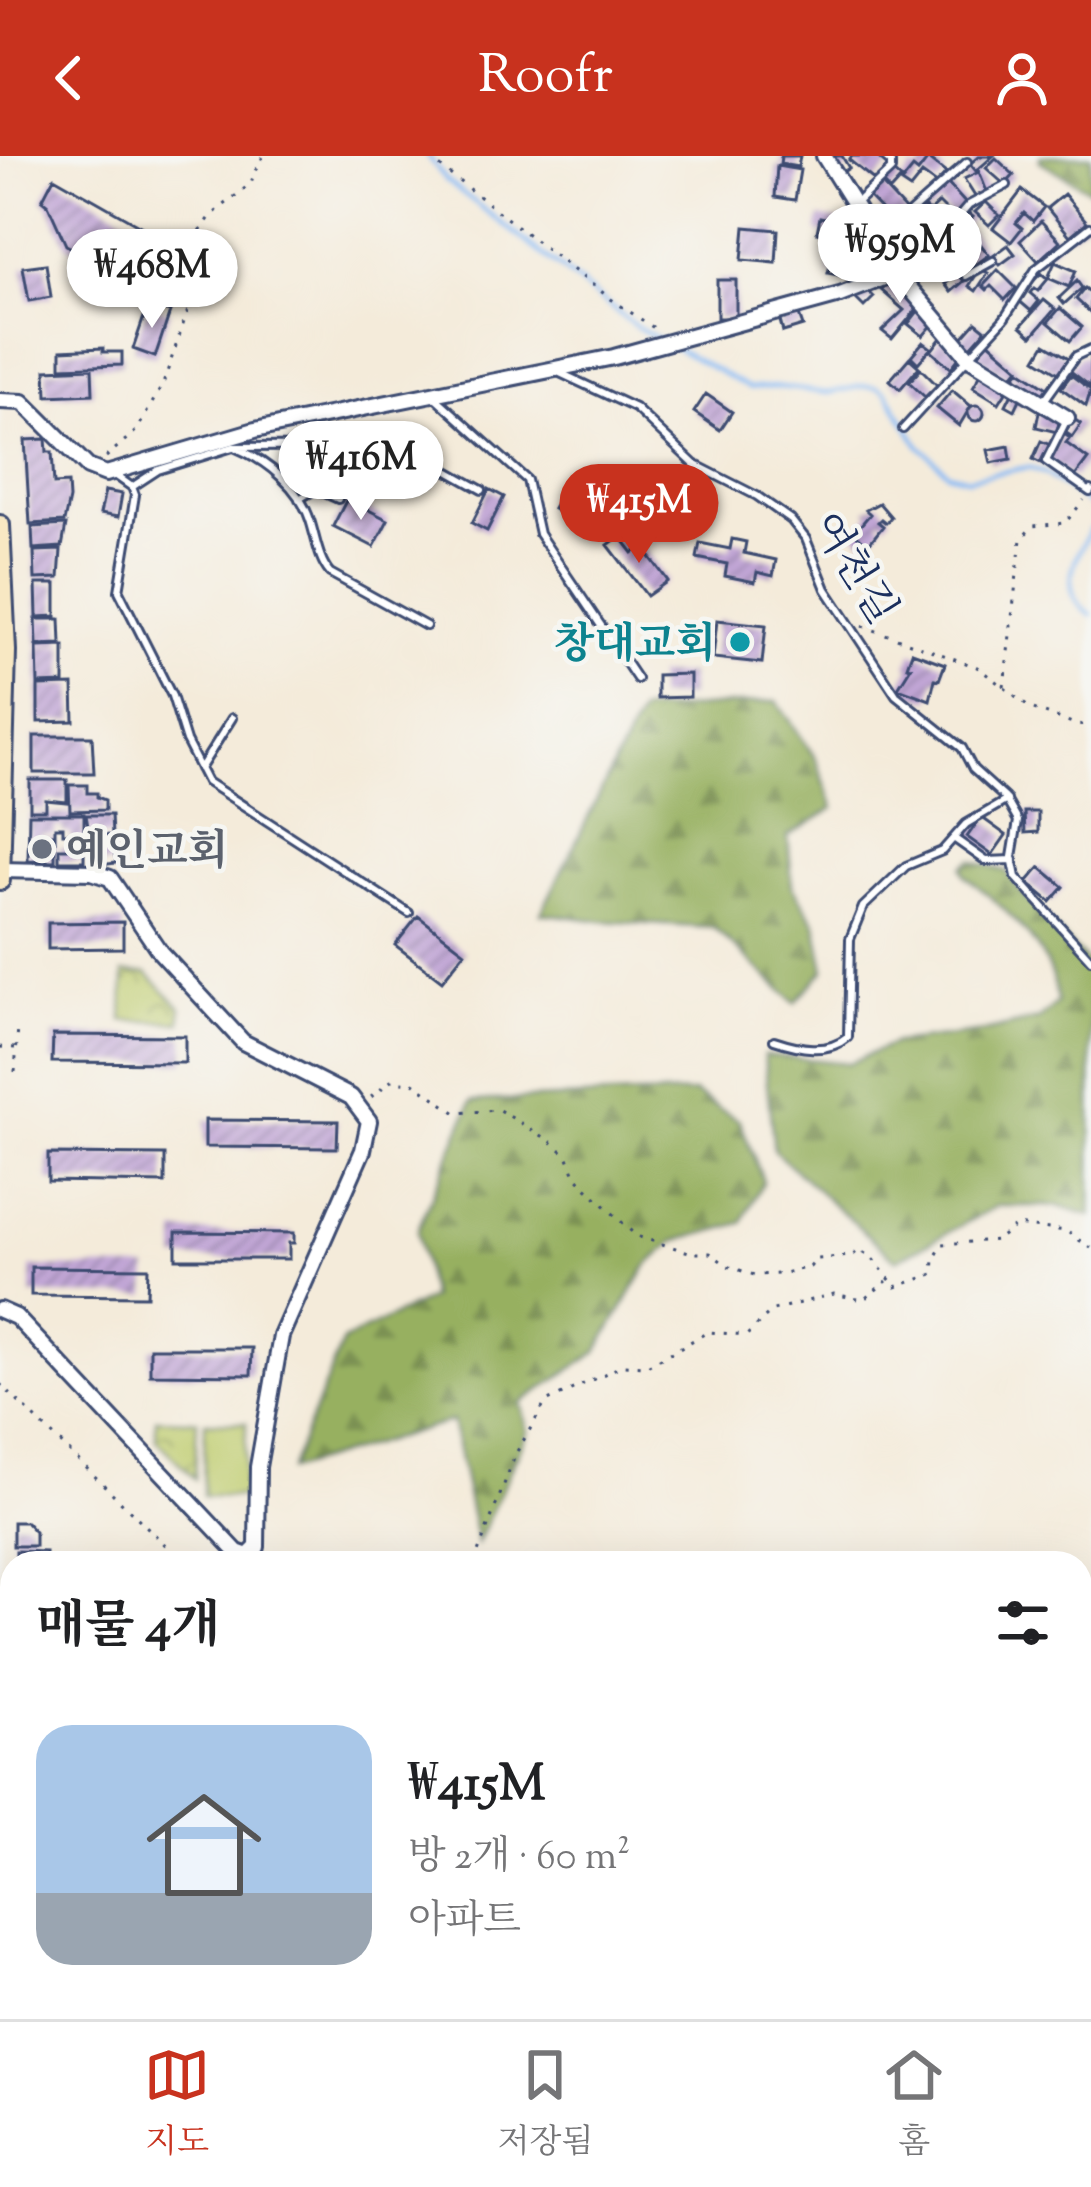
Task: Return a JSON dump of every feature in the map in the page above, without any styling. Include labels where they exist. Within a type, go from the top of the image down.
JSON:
[{"type":"street","points":[[824,156],[897,273],[970,358],[1067,418]]},
{"type":"street","points":[[0,401],[19,400],[28,406],[99,474],[255,430],[655,346],[840,295],[897,273]]},
{"type":"street","points":[[0,525],[6,651],[0,880]]},
{"type":"street","points":[[1,870],[92,872],[110,878],[160,952],[244,1042],[341,1091],[360,1105],[369,1121],[366,1143],[280,1336],[258,1467],[257,1547],[253,1551]]},
{"type":"street","points":[[0,1310],[16,1317],[236,1551]]},
{"type":"lane","points":[[854,204],[891,170],[884,156]]},
{"type":"lane","points":[[877,242],[967,162]]},
{"type":"lane","points":[[897,273],[908,269],[938,241],[969,205],[1007,185]]},
{"type":"lane","points":[[903,429],[1004,319],[1036,269],[1090,227]]},
{"type":"lane","points":[[938,241],[967,276],[994,262]]},
{"type":"lane","points":[[1041,405],[1076,356],[1090,352]]},
{"type":"lane","name":"여천길","points":[[554,370],[635,408],[694,464],[757,496],[791,520],[806,539],[826,589],[896,695],[962,748],[973,769],[1007,800]]},
{"type":"lane","points":[[433,394],[527,480],[539,534],[637,679]]},
{"type":"lane","points":[[1067,418],[1046,461],[1090,491]]},
{"type":"lane","points":[[132,487],[158,470],[233,447],[395,444],[482,490]]},
{"type":"lane","points":[[233,447],[260,459],[299,499],[325,568],[426,626]]},
{"type":"lane","points":[[112,472],[135,495],[119,591],[172,696],[200,769],[214,789],[410,913]]},
{"type":"lane","points":[[299,499],[316,490],[338,500]]},
{"type":"lane","points":[[200,769],[232,718]]},
{"type":"lane","points":[[775,1040],[801,1048],[827,1047],[848,1037],[850,939],[868,900],[906,866],[942,851],[966,824],[1007,800],[1018,830],[1012,860],[1019,881],[1091,960]]},
{"type":"lane","points":[[955,839],[986,861],[1012,860]]},
{"type":"path","points":[[88,466],[114,452],[137,430],[152,406],[188,310],[200,231],[212,214],[250,184],[263,156]]},
{"type":"path","points":[[435,156],[439,165],[610,299],[645,323],[681,339]]},
{"type":"path","points":[[1004,689],[1021,538],[1033,526],[1061,525],[1077,510]]},
{"type":"path","points":[[850,623],[977,667],[1031,708],[1091,725]]},
{"type":"path","points":[[15,1072],[18,1028]]},
{"type":"path","points":[[0,1047],[16,1048]]},
{"type":"path","points":[[360,1105],[391,1081],[414,1083],[456,1113],[500,1111],[567,1155],[576,1177],[636,1236],[692,1253],[710,1253],[754,1275],[810,1267],[817,1259],[852,1256],[860,1250],[896,1287],[933,1274],[934,1258],[944,1244],[997,1240],[1016,1225],[1066,1231],[1091,1248]]},
{"type":"path","points":[[478,1551],[516,1453],[546,1402],[623,1365],[647,1366],[707,1332],[747,1335],[773,1310],[834,1294],[863,1300],[888,1280]]},
{"type":"path","points":[[0,1384],[172,1551]]},
{"type":"green space","points":[[1040,156],[1091,156],[1091,191],[1040,161]]},
{"type":"green space","points":[[777,701],[816,759],[834,808],[788,836],[792,885],[816,924],[825,969],[795,1003],[714,928],[541,913],[640,712]]},
{"type":"green space","points":[[971,860],[1006,871],[1091,966],[1091,1216],[1057,1206],[997,1206],[896,1260],[774,1151],[764,1055],[849,1063],[895,1043],[984,1032],[1040,1019],[1057,1003],[1054,983],[1037,947],[965,875],[962,867]]},
{"type":"green space","points":[[124,973],[147,973],[181,1007],[181,1022],[123,1021]]},
{"type":"green space","points":[[694,1093],[740,1121],[763,1181],[742,1223],[675,1241],[647,1266],[597,1352],[521,1403],[528,1431],[477,1543],[452,1421],[290,1470],[343,1341],[431,1298],[417,1232],[472,1101]]},
{"type":"green space","points":[[156,1419],[197,1420],[195,1479],[156,1439]]},
{"type":"green space","points":[[205,1422],[246,1423],[244,1497],[203,1496]]},
{"type":"building","points":[[781,156],[800,156],[798,167],[780,164]]},
{"type":"building","points":[[829,156],[842,156],[849,168],[840,174]]},
{"type":"building","points":[[879,156],[890,165],[875,181],[849,160]]},
{"type":"building","points":[[979,156],[993,156],[976,171],[970,164]]},
{"type":"building","points":[[996,158],[1014,175],[1005,185],[986,168]]},
{"type":"building","points":[[928,159],[946,173],[937,185],[922,174],[910,189],[901,183],[913,168],[918,172]]},
{"type":"building","points":[[777,166],[800,170],[795,200],[775,197]]},
{"type":"building","points":[[892,171],[901,179],[890,191],[882,183]]},
{"type":"building","points":[[979,172],[988,194],[976,198],[964,179]]},
{"type":"building","points":[[54,177],[179,248],[184,259],[181,272],[170,280],[161,278],[155,292],[66,245],[42,200]]},
{"type":"building","points":[[947,183],[966,204],[953,217],[939,203],[929,212],[923,206]]},
{"type":"building","points":[[882,185],[907,212],[894,223],[869,197]]},
{"type":"building","points":[[1022,190],[1044,207],[1033,221],[1024,213],[1016,223],[1022,228],[1011,242],[993,228]]},
{"type":"building","points":[[1064,194],[1087,222],[1070,236],[1047,208]]},
{"type":"building","points":[[986,202],[999,215],[989,225],[975,212]]},
{"type":"building","points":[[923,208],[940,228],[925,242],[904,225]]},
{"type":"building","points":[[967,212],[973,217],[951,242],[945,237]]},
{"type":"building","points":[[884,216],[893,226],[881,236],[872,226]]},
{"type":"building","points":[[820,217],[844,222],[841,237],[817,232]]},
{"type":"building","points":[[1041,221],[1060,241],[1038,261],[1020,241]]},
{"type":"building","points":[[903,226],[909,234],[888,249],[882,241]]},
{"type":"building","points":[[745,227],[778,230],[776,263],[742,260]]},
{"type":"building","points":[[970,231],[989,255],[974,266],[955,242]]},
{"type":"building","points":[[836,238],[856,243],[848,277],[828,273]]},
{"type":"building","points":[[898,244],[911,261],[901,269],[889,251]]},
{"type":"building","points":[[1008,245],[1015,254],[1000,265],[993,256]]},
{"type":"building","points":[[939,249],[958,271],[950,279],[930,257]]},
{"type":"building","points":[[861,250],[874,250],[874,274],[860,274]]},
{"type":"building","points":[[1055,262],[1076,271],[1069,287],[1048,278]]},
{"type":"building","points":[[46,264],[51,297],[29,301],[23,267]]},
{"type":"building","points":[[980,269],[988,273],[976,291],[969,286]]},
{"type":"building","points":[[998,270],[1016,288],[1005,300],[991,286],[987,290],[983,286]]},
{"type":"building","points":[[1041,273],[1048,279],[1030,293],[1039,301],[1031,311],[1017,299]]},
{"type":"building","points":[[958,274],[964,281],[951,292],[945,284]]},
{"type":"building","points":[[893,278],[921,304],[892,339],[882,331],[904,310],[881,290]]},
{"type":"building","points":[[717,280],[736,280],[736,318],[717,318]]},
{"type":"building","points":[[1077,281],[1082,288],[1064,304],[1059,298]]},
{"type":"building","points":[[1085,288],[1091,293],[1091,313],[1076,299]]},
{"type":"building","points":[[868,291],[874,297],[864,307],[853,296]]},
{"type":"building","points":[[1044,300],[1055,309],[1032,336],[1021,326]]},
{"type":"building","points":[[148,305],[170,312],[155,357],[133,349]]},
{"type":"building","points":[[1060,308],[1082,327],[1070,341],[1048,322]]},
{"type":"building","points":[[919,310],[934,323],[923,336],[908,324]]},
{"type":"building","points":[[798,312],[803,326],[783,332],[779,317]]},
{"type":"building","points":[[976,322],[986,330],[970,348],[960,340]]},
{"type":"building","points":[[941,338],[961,355],[951,368],[931,351]]},
{"type":"building","points":[[988,341],[1019,368],[1010,379],[976,354]]},
{"type":"building","points":[[923,342],[931,348],[918,363],[911,356]]},
{"type":"building","points":[[1045,344],[1069,358],[1060,374],[1036,359]]},
{"type":"building","points":[[103,348],[103,352],[122,352],[122,365],[61,367],[61,350]]},
{"type":"building","points":[[1091,355],[1091,387],[1069,370],[1079,357]]},
{"type":"building","points":[[909,358],[919,367],[900,389],[890,380]]},
{"type":"building","points":[[92,368],[93,394],[47,396],[46,370]]},
{"type":"building","points":[[921,369],[937,385],[925,397],[909,382]]},
{"type":"building","points":[[983,370],[1009,387],[999,403],[973,387]]},
{"type":"building","points":[[1020,370],[1047,388],[1039,399],[1012,380]]},
{"type":"building","points":[[1071,375],[1091,390],[1086,406],[1061,388]]},
{"type":"building","points":[[952,390],[971,406],[959,426],[937,408]]},
{"type":"building","points":[[1013,391],[1022,395],[1015,410],[1006,405]]},
{"type":"building","points":[[706,394],[732,412],[720,430],[694,412]]},
{"type":"building","points":[[976,405],[984,413],[976,421],[968,413]]},
{"type":"building","points":[[1039,412],[1060,417],[1057,432],[1036,427]]},
{"type":"building","points":[[1074,419],[1081,424],[1072,437],[1065,432]]},
{"type":"building","points":[[1064,434],[1070,438],[1066,443],[1088,459],[1074,478],[1047,458]]},
{"type":"building","points":[[46,439],[47,452],[52,452],[54,484],[68,483],[69,499],[64,522],[30,524],[25,440]]},
{"type":"building","points":[[1041,441],[1050,445],[1041,463],[1033,459]]},
{"type":"building","points":[[1009,446],[1011,459],[991,463],[988,450]]},
{"type":"building","points":[[588,473],[615,485],[608,496],[613,499],[593,532],[553,509],[569,480],[580,487]]},
{"type":"building","points":[[489,489],[504,497],[487,531],[472,523]]},
{"type":"building","points":[[105,491],[122,494],[118,517],[100,514]]},
{"type":"building","points":[[347,499],[388,520],[374,547],[333,526]]},
{"type":"building","points":[[879,503],[891,517],[886,523],[878,522],[883,526],[868,545],[854,533],[870,514],[866,510]]},
{"type":"building","points":[[618,505],[644,521],[635,536],[609,520]]},
{"type":"building","points":[[66,525],[62,547],[33,549],[32,527]]},
{"type":"building","points":[[620,536],[633,553],[642,546],[668,581],[647,596],[608,545]]},
{"type":"building","points":[[732,539],[746,542],[744,553],[776,560],[773,576],[757,572],[755,582],[725,576],[727,564],[697,558],[700,543],[730,549]]},
{"type":"building","points":[[61,550],[59,578],[35,579],[34,551]]},
{"type":"building","points":[[36,584],[56,584],[56,616],[37,617]]},
{"type":"building","points":[[36,619],[60,619],[61,644],[37,645]]},
{"type":"building","name":"창대교회","points":[[717,620],[766,625],[762,663],[713,658]]},
{"type":"building","points":[[64,646],[64,683],[38,684],[37,647]]},
{"type":"building","points":[[912,652],[945,664],[930,700],[898,688],[911,667],[907,666]]},
{"type":"building","points":[[690,674],[690,697],[657,698],[657,675]]},
{"type":"building","points":[[73,685],[74,721],[38,722],[38,686]]},
{"type":"building","points":[[34,736],[92,736],[94,773],[34,773]]},
{"type":"building","points":[[30,780],[67,780],[67,802],[46,800],[46,810],[30,810]]},
{"type":"building","points":[[69,785],[87,785],[87,793],[97,793],[105,800],[105,810],[70,811]]},
{"type":"building","points":[[1024,812],[1038,812],[1038,832],[1025,833]]},
{"type":"building","points":[[29,814],[84,814],[84,861],[59,861],[59,848],[70,848],[71,833],[63,833],[63,827],[55,827],[55,834],[41,834],[55,837],[55,861],[28,860]]},
{"type":"building","points":[[86,815],[111,815],[112,836],[89,832]]},
{"type":"building","points":[[981,817],[1006,835],[992,855],[967,837]]},
{"type":"building","points":[[113,842],[116,863],[100,865],[98,844]]},
{"type":"building","points":[[1040,867],[1064,887],[1051,902],[1027,882]]},
{"type":"building","points":[[418,916],[465,952],[442,981],[395,945]]},
{"type":"building","points":[[123,922],[123,948],[48,949],[48,923]]},
{"type":"building","points":[[53,1035],[185,1036],[185,1063],[52,1062]]},
{"type":"building","points":[[205,1120],[338,1121],[337,1148],[205,1147]]},
{"type":"building","points":[[48,1154],[165,1155],[165,1183],[48,1181]]},
{"type":"building","points":[[176,1232],[294,1233],[294,1243],[289,1243],[289,1259],[176,1259]]},
{"type":"building","points":[[31,1267],[148,1268],[147,1296],[31,1295]]},
{"type":"building","points":[[150,1348],[252,1348],[251,1375],[150,1374]]},
{"type":"building","points":[[13,1522],[26,1522],[35,1532],[35,1546],[13,1546]]},
{"type":"waterway","points":[[428,156],[446,180],[634,325],[662,341]]},
{"type":"waterway","points":[[672,346],[749,388],[828,393],[878,387],[887,393],[919,445],[948,473],[968,478],[1029,467],[1091,506]]},
{"type":"waterway","points":[[1091,529],[1072,574],[1074,596],[1091,615]]},
{"type":"place","name":"창대교회","points":[[740,642]]},
{"type":"place","name":"예인교회","points":[[42,849]]}]
